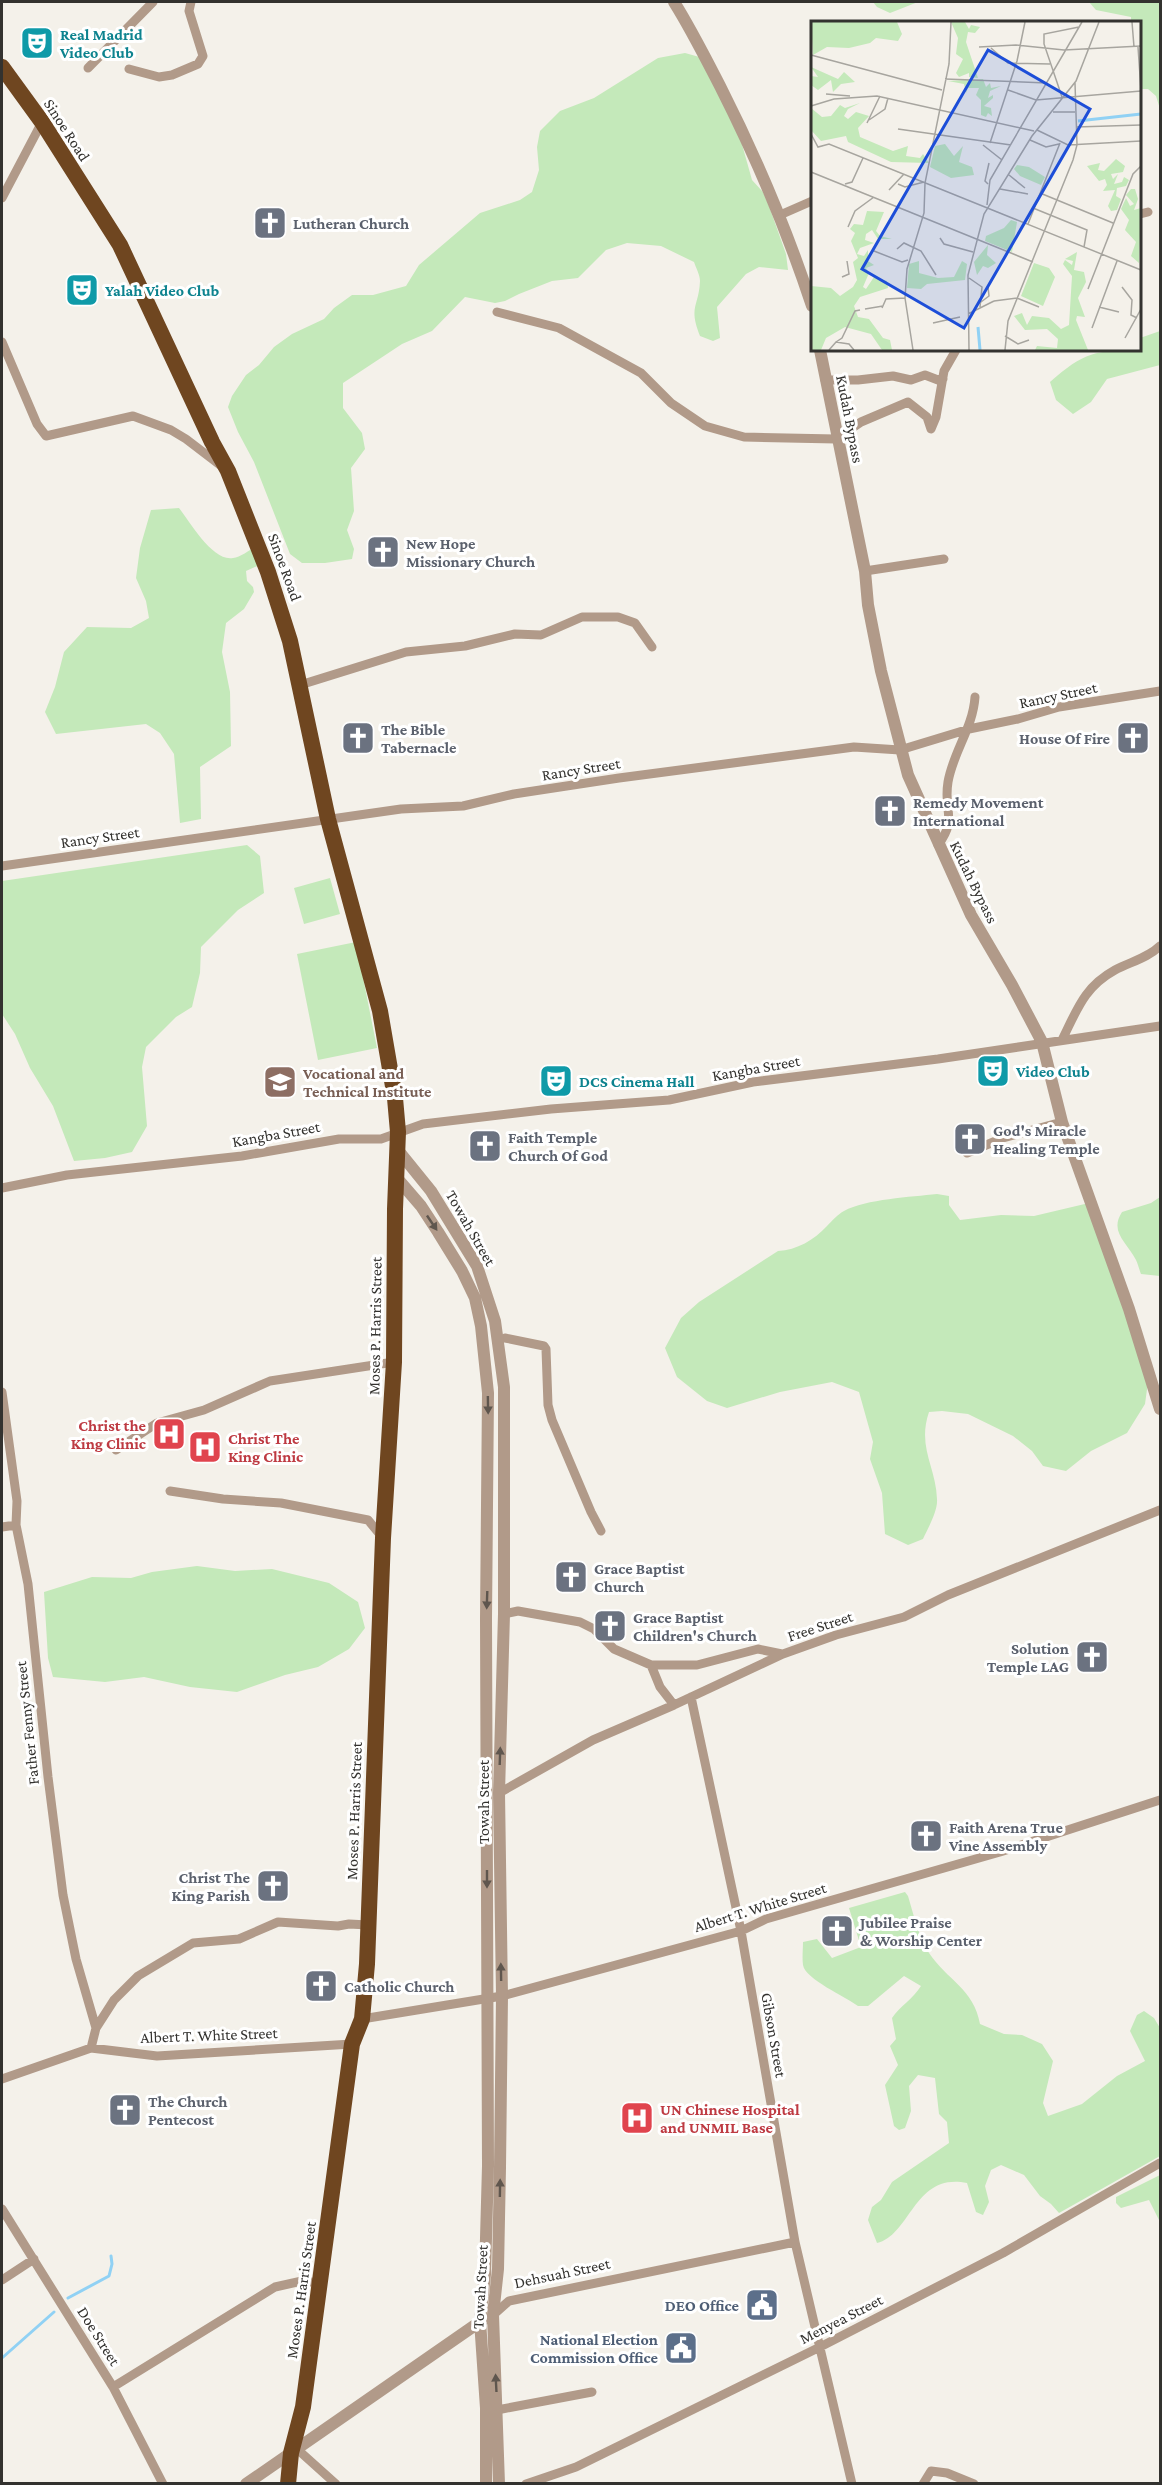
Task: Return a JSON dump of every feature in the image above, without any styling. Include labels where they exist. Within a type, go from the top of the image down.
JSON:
[{"type":"highway","name":"Sinoe Road","points":[[2,67],[42,122],[120,245],[212,442],[228,471],[279,599],[300,685],[328,819],[380,1011],[390,1065],[397,1141]]},
{"type":"highway","name":"Moses P. Harris Street","points":[[288,2484],[303,2407],[352,2044],[362,2019],[368,1925],[383,1538],[394,1362],[397,1141]]},
{"type":"street","points":[[88,68],[153,2]]},
{"type":"street","points":[[129,69],[159,77],[172,75],[198,64],[203,57],[189,11],[191,2]]},
{"type":"street","points":[[674,2],[689,25],[745,136],[780,215],[811,300]]},
{"type":"street","points":[[2,198],[42,122]]},
{"type":"street","points":[[780,215],[811,202]]},
{"type":"street","points":[[498,312],[559,328],[641,373],[671,403],[705,426],[744,437],[836,439],[861,422],[908,402],[927,417],[931,429],[936,417],[944,371],[955,351]]},
{"type":"street","points":[[2,342],[37,424],[46,436],[133,416],[186,439],[228,471]]},
{"type":"street","name":"Kudah Bypass","points":[[820,351],[836,439],[865,571],[868,605],[900,750],[908,775],[971,915],[1042,1042],[1062,1122],[1129,1309],[1161,1409]]},
{"type":"street","points":[[825,380],[858,380],[893,376],[911,380],[925,375],[938,380],[943,379]]},
{"type":"street","points":[[865,571],[944,559]]},
{"type":"street","points":[[300,685],[406,652],[465,646],[515,634],[541,635],[582,617],[618,617],[635,623],[652,648]]},
{"type":"street","name":"Rancy Street","points":[[2,866],[401,809],[463,806],[514,794],[619,778],[854,747],[900,750],[969,729],[1018,719],[1059,707],[1161,692]]},
{"type":"street","points":[[938,845],[950,826],[946,795],[950,774],[969,729],[975,697]]},
{"type":"street","points":[[1062,1040],[1088,990],[1114,970],[1144,957],[1161,946]]},
{"type":"street","name":"Kangba Street","points":[[2,1188],[67,1175],[242,1156],[339,1139],[397,1141],[423,1124],[527,1112],[669,1100],[753,1082],[938,1059],[1161,1026]]},
{"type":"street","points":[[967,1153],[1003,1138],[1062,1122]]},
{"type":"street","name":"Towah Street","points":[[397,1141],[452,1222],[477,1266],[495,1321],[504,1387],[504,1614],[499,1793],[502,1996],[498,2269],[493,2315],[499,2484]]},
{"type":"street","name":"Towah Street","points":[[396,1177],[420,1206],[462,1271],[475,1298],[484,1356],[488,1412],[488,2166],[485,2274],[480,2321],[486,2408],[486,2484]]},
{"type":"street","points":[[505,1338],[544,1346],[546,1349],[548,1405],[552,1420],[601,1531]]},
{"type":"street","points":[[116,1450],[157,1423],[204,1410],[270,1381],[394,1362]]},
{"type":"street","name":"Father Fenny Street","points":[[2,1392],[17,1501],[16,1525],[28,1584],[63,1895],[76,1959],[96,2028]]},
{"type":"street","points":[[170,1491],[223,1499],[281,1503],[368,1520],[383,1538]]},
{"type":"street","name":"Free Street","points":[[499,1793],[592,1740],[783,1654],[836,1635],[904,1617],[948,1595],[1161,1510]]},
{"type":"street","points":[[2,1527],[16,1525]]},
{"type":"street","points":[[504,1614],[518,1611],[580,1622],[594,1629],[614,1649],[651,1665],[697,1665],[758,1649],[783,1654]]},
{"type":"street","points":[[651,1665],[660,1687],[674,1705]]},
{"type":"street","name":"Gibson Street","points":[[691,1697],[741,1931],[795,2242],[852,2484]]},
{"type":"street","name":"Albert T. White Street","points":[[362,2019],[502,1996],[741,1931],[766,1919],[1000,1852],[1161,1800]]},
{"type":"street","points":[[91,2048],[96,2028],[114,2000],[138,1976],[193,1943],[239,1939],[278,1922],[338,1926],[368,1925]]},
{"type":"street","name":"Albert T. White Street","points":[[2,2079],[91,2048],[157,2056],[352,2044]]},
{"type":"street","name":"Menyea Street","points":[[526,2484],[576,2467],[820,2347],[1003,2253],[1161,2163]]},
{"type":"street","name":"Doe Street","points":[[2,2209],[113,2387],[163,2484]]},
{"type":"street","name":"Dehsuah Street","points":[[246,2484],[480,2321],[493,2315],[509,2301],[795,2242]]},
{"type":"street","points":[[2,2280],[33,2259]]},
{"type":"street","points":[[113,2387],[274,2287],[302,2281],[320,2283]]},
{"type":"street","points":[[498,2410],[592,2392]]},
{"type":"street","points":[[294,2451],[336,2484]]},
{"type":"street","points":[[923,2484],[931,2471],[947,2472],[974,2484]]},
{"type":"green space","points":[[873,2],[918,2],[890,13],[877,7]]},
{"type":"green space","points":[[1089,2],[1160,2],[1160,109],[1156,96],[1148,89],[1141,89],[1141,21],[1131,21],[1131,17],[1096,10]]},
{"type":"green space","points":[[685,53],[703,58],[736,123],[752,180],[763,192],[769,206],[786,254],[788,270],[759,267],[746,274],[717,307],[720,338],[713,341],[700,336],[695,318],[700,281],[694,262],[661,246],[627,243],[606,250],[578,278],[552,281],[505,301],[495,303],[465,297],[432,331],[402,344],[343,383],[343,408],[362,433],[365,449],[351,468],[354,511],[347,530],[354,549],[352,559],[325,563],[302,563],[290,554],[254,462],[228,407],[232,396],[246,375],[259,365],[274,347],[292,334],[324,319],[334,308],[352,295],[373,295],[406,286],[419,265],[480,213],[520,200],[532,192],[539,170],[537,147],[540,131],[560,111],[594,98],[658,58]]},
{"type":"green space","points":[[1160,331],[1160,365],[1107,379],[1091,402],[1073,414],[1056,400],[1050,382],[1072,364],[1101,352],[1141,351],[1141,338]]},
{"type":"green space","points":[[179,508],[203,540],[218,554],[225,558],[233,558],[243,555],[258,545],[264,563],[246,571],[247,581],[253,587],[254,592],[244,609],[226,623],[222,652],[230,692],[231,746],[200,767],[201,819],[180,823],[174,754],[160,733],[146,724],[56,734],[45,712],[55,687],[64,652],[87,627],[131,628],[149,618],[146,601],[136,578],[140,548],[151,510]]},
{"type":"green space","points":[[247,845],[260,856],[264,893],[238,910],[201,947],[200,973],[192,1007],[176,1017],[146,1047],[142,1067],[147,1126],[132,1152],[74,1161],[53,1106],[2,1014],[2,881]]},
{"type":"green space","points":[[330,878],[340,914],[304,924],[294,888]]},
{"type":"green space","points":[[356,942],[377,1048],[318,1060],[297,954]]},
{"type":"green space","points":[[937,1194],[949,1196],[949,1205],[960,1220],[1001,1215],[1034,1216],[1089,1203],[1148,1382],[1145,1404],[1127,1433],[1091,1451],[1066,1471],[1043,1466],[1032,1451],[1013,1436],[968,1414],[929,1412],[925,1436],[937,1504],[923,1539],[908,1545],[885,1534],[882,1493],[870,1459],[873,1442],[859,1392],[832,1382],[780,1392],[727,1408],[707,1401],[677,1377],[665,1348],[681,1318],[699,1302],[778,1251],[792,1249],[811,1240],[844,1211],[876,1201]]},
{"type":"green space","points":[[1160,1197],[1160,1276],[1141,1274],[1136,1260],[1118,1231],[1118,1219],[1122,1212],[1151,1203]]},
{"type":"green space","points":[[197,1566],[235,1571],[272,1569],[329,1583],[358,1602],[365,1628],[349,1649],[318,1667],[285,1675],[237,1692],[190,1687],[144,1677],[105,1682],[53,1677],[48,1658],[44,1592],[92,1577],[131,1578],[152,1572]]},
{"type":"green space","points":[[905,1892],[925,1946],[936,1962],[966,1993],[977,2012],[980,2024],[1004,2034],[1022,2035],[1042,2044],[1053,2061],[1043,2103],[1048,2116],[1082,2104],[1117,2076],[1145,2061],[1130,2031],[1137,2015],[1144,2011],[1154,2018],[1160,2028],[1160,2156],[1059,2213],[1040,2196],[1024,2175],[1001,2165],[991,2170],[985,2186],[989,2202],[983,2215],[976,2212],[967,2183],[949,2182],[935,2187],[924,2195],[898,2229],[888,2238],[877,2243],[868,2220],[872,2207],[881,2200],[892,2182],[949,2143],[947,2122],[939,2114],[935,2078],[918,2075],[909,2086],[911,2111],[905,2128],[899,2130],[894,2126],[885,2085],[898,2065],[890,2046],[896,2039],[892,2018],[921,1986],[904,1976],[868,2006],[858,2006],[818,1982],[805,1970],[803,1942],[817,1939],[832,1958],[861,1947],[849,1908]]},
{"type":"green space","points":[[1160,2175],[1160,2222],[1149,2200],[1121,2208],[1116,2203],[1116,2197]]},
{"type":"waterway","points":[[68,2298],[109,2276],[111,2256]]},
{"type":"waterway","points":[[2,2358],[54,2312]]},
{"type":"place","name":"Real Madrid Video Club","points":[[37,43]]},
{"type":"place","name":"Lutheran Church","points":[[270,223]]},
{"type":"place","name":"Yalah Video Club","points":[[82,290]]},
{"type":"place","name":"New Hope Missionary Church","points":[[383,552]]},
{"type":"place","name":"The Bible Tabernacle","points":[[358,738]]},
{"type":"place","name":"House Of Fire","points":[[1133,738]]},
{"type":"place","name":"Remedy Movement International","points":[[890,811]]},
{"type":"place","name":"Video Club","points":[[993,1071]]},
{"type":"place","name":"DCS Cinema Hall","points":[[556,1081]]},
{"type":"place","name":"Vocational and Technical Institute","points":[[280,1082]]},
{"type":"place","name":"God's Miracle Healing Temple","points":[[970,1139]]},
{"type":"place","name":"Faith Temple Church Of God","points":[[485,1146]]},
{"type":"place","name":"Christ the King Clinic","points":[[169,1434]]},
{"type":"place","name":"Christ The King Clinic","points":[[205,1447]]},
{"type":"place","name":"Grace Baptist Church","points":[[571,1577]]},
{"type":"place","name":"Grace Baptist Children's Church","points":[[610,1626]]},
{"type":"place","name":"Solution Temple LAG","points":[[1092,1657]]},
{"type":"place","name":"Faith Arena True Vine Assembly","points":[[926,1836]]},
{"type":"place","name":"Christ The King Parish","points":[[273,1886]]},
{"type":"place","name":"Jubilee Praise & Worship Center","points":[[837,1931]]},
{"type":"place","name":"Catholic Church","points":[[321,1986]]},
{"type":"place","name":"The Church Pentecost","points":[[125,2110]]},
{"type":"place","name":"UN Chinese Hospital and UNMIL Base","points":[[637,2118]]},
{"type":"place","name":"DEO Office","points":[[762,2305]]},
{"type":"place","name":"National Election Commission Office","points":[[681,2348]]}]
